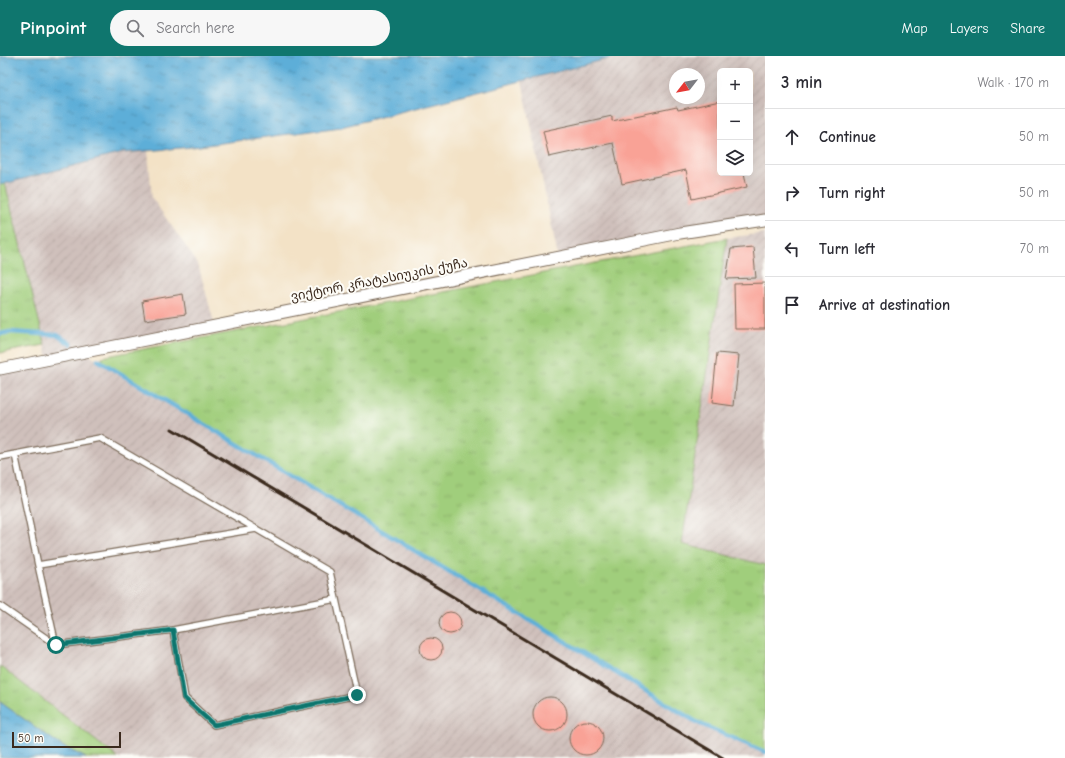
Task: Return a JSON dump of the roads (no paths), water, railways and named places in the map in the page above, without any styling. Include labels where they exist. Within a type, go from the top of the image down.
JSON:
[{"type":"street","name":"ვიქტორ კრატასიუკის ქუჩა","points":[[0,369],[680,233],[765,220]]},
{"type":"lane","points":[[0,457],[100,438],[330,572],[357,695],[214,725],[184,698],[173,630]]},
{"type":"lane","points":[[15,454],[56,645]]},
{"type":"lane","points":[[38,565],[256,529]]},
{"type":"lane","points":[[0,606],[56,645],[173,630],[336,599]]},
{"type":"water","points":[[0,56],[619,56],[341,127],[192,147],[122,153],[0,185]]},
{"type":"water","points":[[0,702],[62,746],[86,758],[0,758]]},
{"type":"waterway","points":[[0,334],[10,332],[57,335],[71,344]]},
{"type":"waterway","points":[[98,360],[698,723],[765,752]]},
{"type":"railway","points":[[172,429],[723,758]]}]
